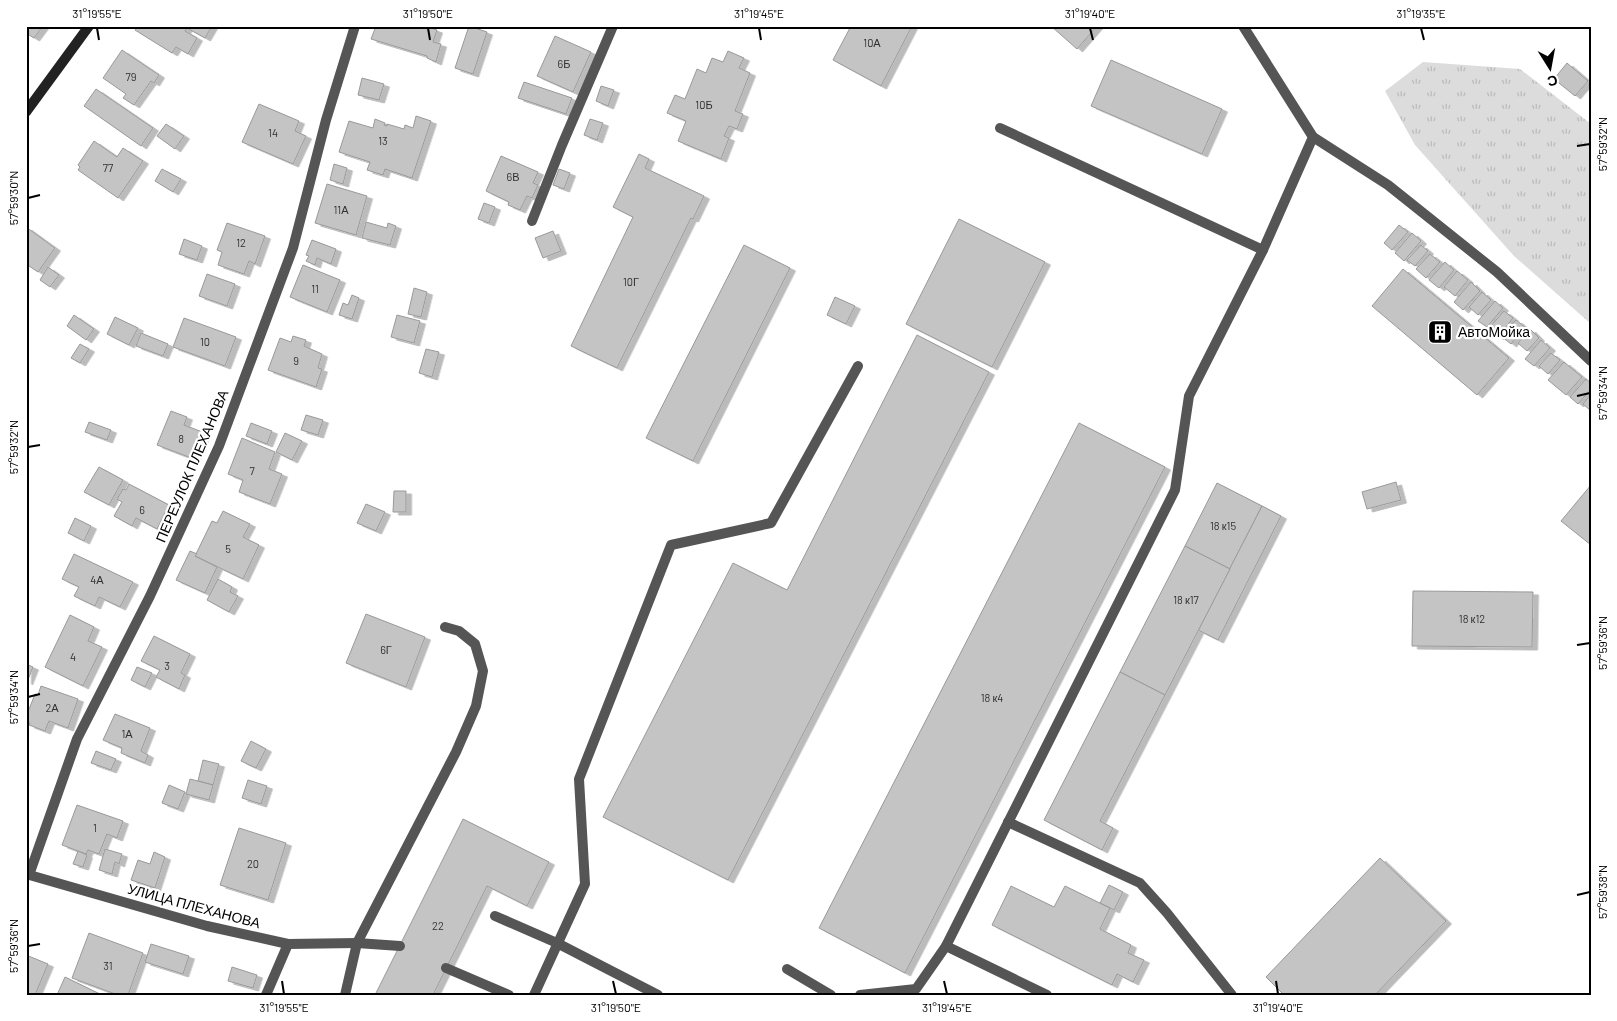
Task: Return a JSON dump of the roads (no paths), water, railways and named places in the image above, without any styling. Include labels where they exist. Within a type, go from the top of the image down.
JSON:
[{"type":"street","points":[[26,112],[89,26]]},
{"type":"street","name":"ПЕРЕУЛОК ПЛЕХАНОВА","points":[[28,875],[77,739],[150,596],[219,446],[293,248],[326,120],[355,26]]},
{"type":"street","points":[[532,220],[613,26]]},
{"type":"street","points":[[1243,26],[1313,137],[1388,185],[1497,272],[1591,361]]},
{"type":"street","points":[[1000,128],[1263,250]]},
{"type":"street","points":[[860,995],[916,989],[946,946],[1175,490],[1189,396],[1263,250],[1313,137]]},
{"type":"street","points":[[534,995],[585,884],[579,779],[671,545],[770,523],[858,366]]},
{"type":"street","points":[[345,995],[357,943],[456,752],[476,706],[483,671],[475,644],[459,631],[445,627]]},
{"type":"street","points":[[1008,822],[1140,883],[1167,913],[1232,995]]},
{"type":"street","name":"УЛИЦА ПЛЕХАНОВА","points":[[28,875],[207,926],[288,944],[357,943],[400,946]]},
{"type":"street","points":[[495,916],[557,943],[658,995]]},
{"type":"street","points":[[266,995],[288,944]]},
{"type":"street","points":[[946,946],[1046,995]]},
{"type":"street","points":[[446,968],[509,995]]},
{"type":"street","points":[[787,969],[831,995]]},
{"type":"place","name":"АвтоМойка","points":[[1440,332]]}]
